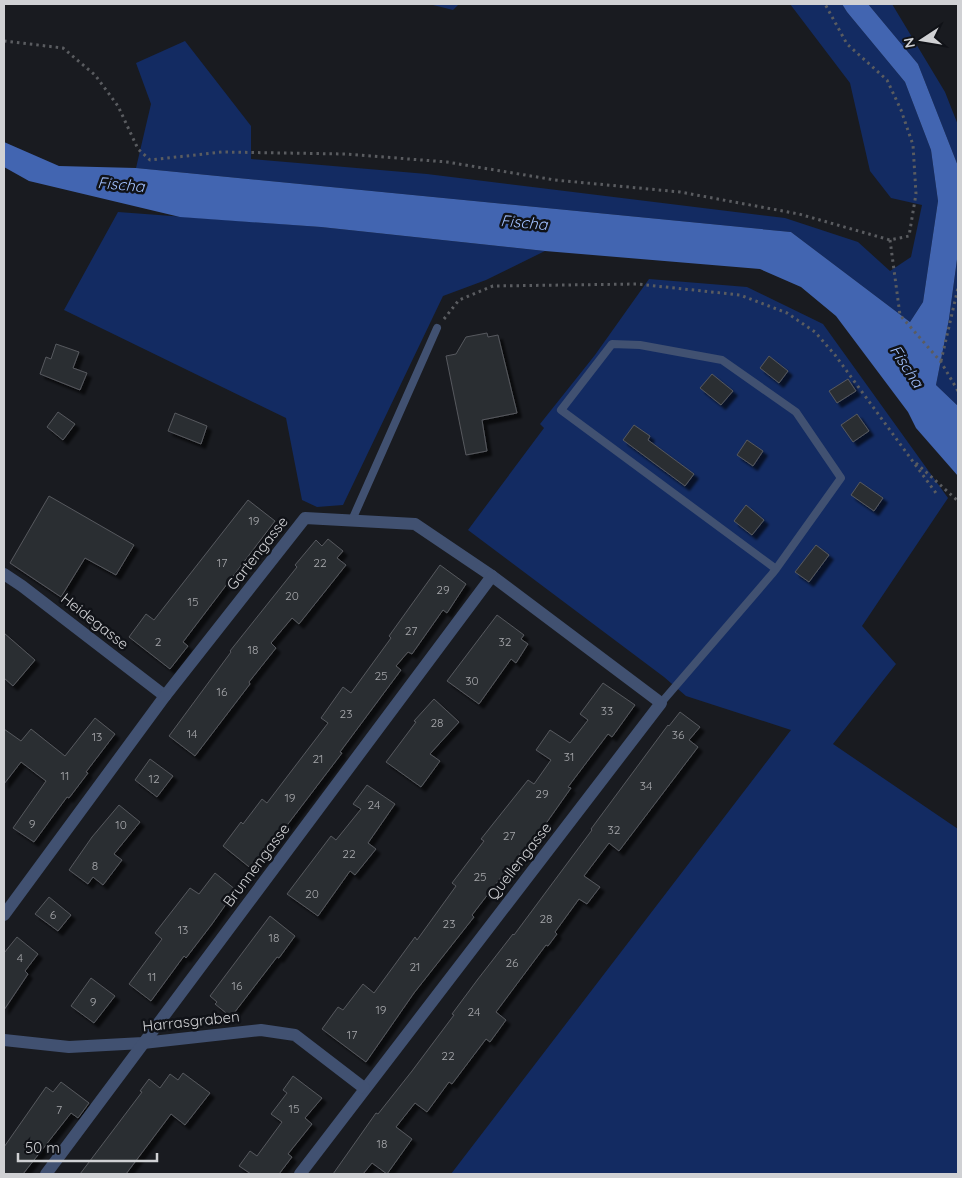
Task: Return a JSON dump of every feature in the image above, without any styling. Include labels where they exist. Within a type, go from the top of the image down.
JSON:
[{"type":"street","name":"Gartengasse","points":[[4,915],[165,696],[305,518],[415,524],[492,576],[661,703]]},
{"type":"street","name":"Heidegasse","points":[[4,574],[165,696]]},
{"type":"street","name":"Brunnengasse","points":[[46,1174],[492,576]]},
{"type":"street","name":"Quellengasse","points":[[300,1174],[364,1088],[661,703]]},
{"type":"street","name":"Harrasgraben","points":[[4,1040],[69,1047],[143,1043],[261,1030],[295,1035],[364,1088]]},
{"type":"lane","points":[[352,520],[437,328]]},
{"type":"lane","name":"Quellengasse","points":[[661,703],[774,572],[841,478],[796,412],[722,360],[640,344],[612,344],[561,410],[774,572]]},
{"type":"path","points":[[4,41],[63,48],[95,75],[118,106],[138,149],[150,160],[222,152],[241,152],[345,154],[447,162],[555,180],[680,192],[799,214],[890,240],[909,236],[916,194],[913,145],[901,110],[887,80],[847,44],[825,4]]},
{"type":"path","points":[[890,240],[900,315],[941,362],[958,391]]},
{"type":"path","points":[[437,328],[458,300],[493,286],[637,284],[740,295],[787,313],[815,332],[836,355],[936,493]]},
{"type":"path","points":[[941,362],[958,288]]},
{"type":"path","points":[[910,458],[958,501]]},
{"type":"shaded area","points":[[429,4],[459,4],[453,10]]},
{"type":"shaded area","points":[[790,4],[842,4],[905,82],[931,150],[938,201],[923,302],[910,322],[791,232],[136,168],[151,104],[136,63],[185,41],[251,126],[251,159],[427,174],[785,218],[858,242],[890,271],[911,257],[922,205],[891,198],[870,171],[850,83]]},
{"type":"shaded area","points":[[868,4],[892,4],[945,92],[958,125],[958,166],[918,64]]},
{"type":"shaded area","points":[[118,212],[321,227],[545,251],[486,280],[443,296],[343,505],[317,507],[302,500],[286,418],[64,310]]},
{"type":"shaded area","points":[[958,252],[958,406],[936,385],[949,319]]},
{"type":"shaded area","points":[[649,279],[747,287],[823,324],[948,498],[862,626],[896,664],[833,744],[958,829],[958,1174],[451,1174],[791,730],[686,696],[664,677],[468,530],[544,428],[540,424],[595,355]]},
{"type":"water","name":"Fischa","points":[[842,4],[868,4],[918,64],[958,166],[958,252],[949,319],[936,385],[958,406],[958,476],[916,428],[908,412],[836,316],[801,287],[760,269],[545,251],[321,227],[180,217],[29,181],[4,167],[4,142],[59,166],[136,168],[791,232],[910,322],[923,302],[938,201],[931,150],[905,82]]},
{"type":"building","points":[[487,333],[488,337],[498,335],[517,413],[482,420],[487,451],[466,455],[446,356],[456,354],[466,337]]},
{"type":"building","points":[[56,344],[79,352],[73,368],[87,373],[80,390],[40,374],[46,357],[51,359]]},
{"type":"building","points":[[769,356],[788,371],[779,383],[760,368]]},
{"type":"building","points":[[712,374],[733,391],[721,405],[700,388]]},
{"type":"building","points":[[848,379],[856,391],[837,403],[829,391]]},
{"type":"building","points":[[58,412],[75,424],[63,440],[47,427]]},
{"type":"building","points":[[175,413],[207,426],[201,444],[168,431]]},
{"type":"building","points":[[857,414],[869,431],[853,442],[841,425]]},
{"type":"building","points":[[634,425],[650,436],[648,440],[694,474],[685,486],[623,440]]},
{"type":"building","points":[[747,440],[763,451],[753,466],[737,455]]},
{"type":"building","points":[[860,482],[883,498],[874,511],[851,495]]},
{"type":"building","points":[[49,496],[134,545],[116,575],[85,558],[61,597],[10,563]]},
{"type":"building","points":[[248,500],[275,521],[183,642],[188,646],[170,669],[129,637],[146,614],[154,620]]},
{"type":"building","points":[[746,505],[764,520],[752,535],[734,521]]},
{"type":"building","points":[[328,539],[343,551],[337,558],[346,565],[299,624],[292,618],[271,643],[276,648],[195,756],[169,736],[230,651],[297,567],[295,565],[316,540],[322,546]]},
{"type":"building","points":[[816,545],[829,555],[809,582],[795,572]]},
{"type":"building","points":[[440,565],[466,584],[447,613],[443,610],[412,654],[408,652],[396,666],[401,670],[340,752],[342,753],[253,870],[223,846],[262,799],[267,803],[328,723],[321,718],[343,687],[351,693]]},
{"type":"building","points":[[497,615],[524,635],[521,639],[528,644],[516,663],[511,659],[479,704],[447,681]]},
{"type":"building","points":[[4,633],[35,660],[13,686],[4,678]]},
{"type":"building","points":[[603,683],[635,705],[612,737],[608,734],[568,787],[571,788],[547,822],[472,915],[474,917],[414,993],[366,1062],[322,1029],[338,1007],[343,1010],[363,984],[374,993],[415,937],[417,940],[456,886],[452,883],[484,841],[481,839],[528,780],[534,784],[551,760],[536,750],[550,730],[570,743],[588,720],[580,714]]},
{"type":"building","points":[[434,699],[459,722],[430,754],[440,761],[421,787],[386,762],[416,722],[414,721]]},
{"type":"building","points":[[680,712],[700,727],[689,740],[698,747],[619,851],[609,843],[584,876],[600,887],[587,904],[579,899],[555,932],[557,934],[548,946],[546,945],[496,1012],[506,1020],[490,1042],[486,1039],[452,1084],[449,1082],[427,1112],[415,1103],[396,1127],[412,1139],[387,1174],[372,1163],[363,1174],[333,1174],[376,1113],[378,1114],[412,1071],[478,979],[514,935],[668,725]]},
{"type":"building","points":[[95,718],[115,734],[86,772],[88,773],[69,798],[67,797],[34,842],[13,828],[46,781],[21,762],[4,784],[4,729],[21,741],[31,729],[65,756]]},
{"type":"building","points":[[150,759],[173,776],[157,797],[135,780]]},
{"type":"building","points":[[367,785],[395,804],[368,843],[376,849],[355,875],[350,871],[318,916],[287,894],[331,836],[336,840],[361,809],[353,804]]},
{"type":"building","points":[[119,805],[140,822],[114,854],[122,860],[103,885],[93,877],[88,884],[69,870],[92,837]]},
{"type":"building","points":[[215,873],[236,890],[186,958],[184,956],[151,1001],[129,984],[162,939],[155,933],[190,888],[199,894]]},
{"type":"building","points":[[49,897],[71,915],[58,931],[35,914]]},
{"type":"building","points":[[270,916],[295,936],[231,1017],[215,1004],[217,1002],[210,996]]},
{"type":"building","points":[[17,937],[38,954],[25,971],[28,974],[4,1010],[4,953]]},
{"type":"building","points":[[91,978],[115,996],[94,1023],[71,1006]]},
{"type":"building","points":[[183,1073],[210,1093],[185,1125],[171,1114],[126,1174],[80,1174],[142,1092],[140,1091],[149,1079],[160,1088],[170,1074],[178,1080]]},
{"type":"building","points":[[293,1076],[322,1098],[305,1118],[312,1124],[288,1154],[292,1157],[279,1174],[251,1174],[239,1166],[250,1151],[257,1156],[282,1122],[271,1114],[287,1093],[283,1090]]},
{"type":"building","points":[[61,1082],[89,1103],[78,1118],[71,1113],[23,1174],[4,1174],[4,1147],[46,1087],[53,1092]]}]
